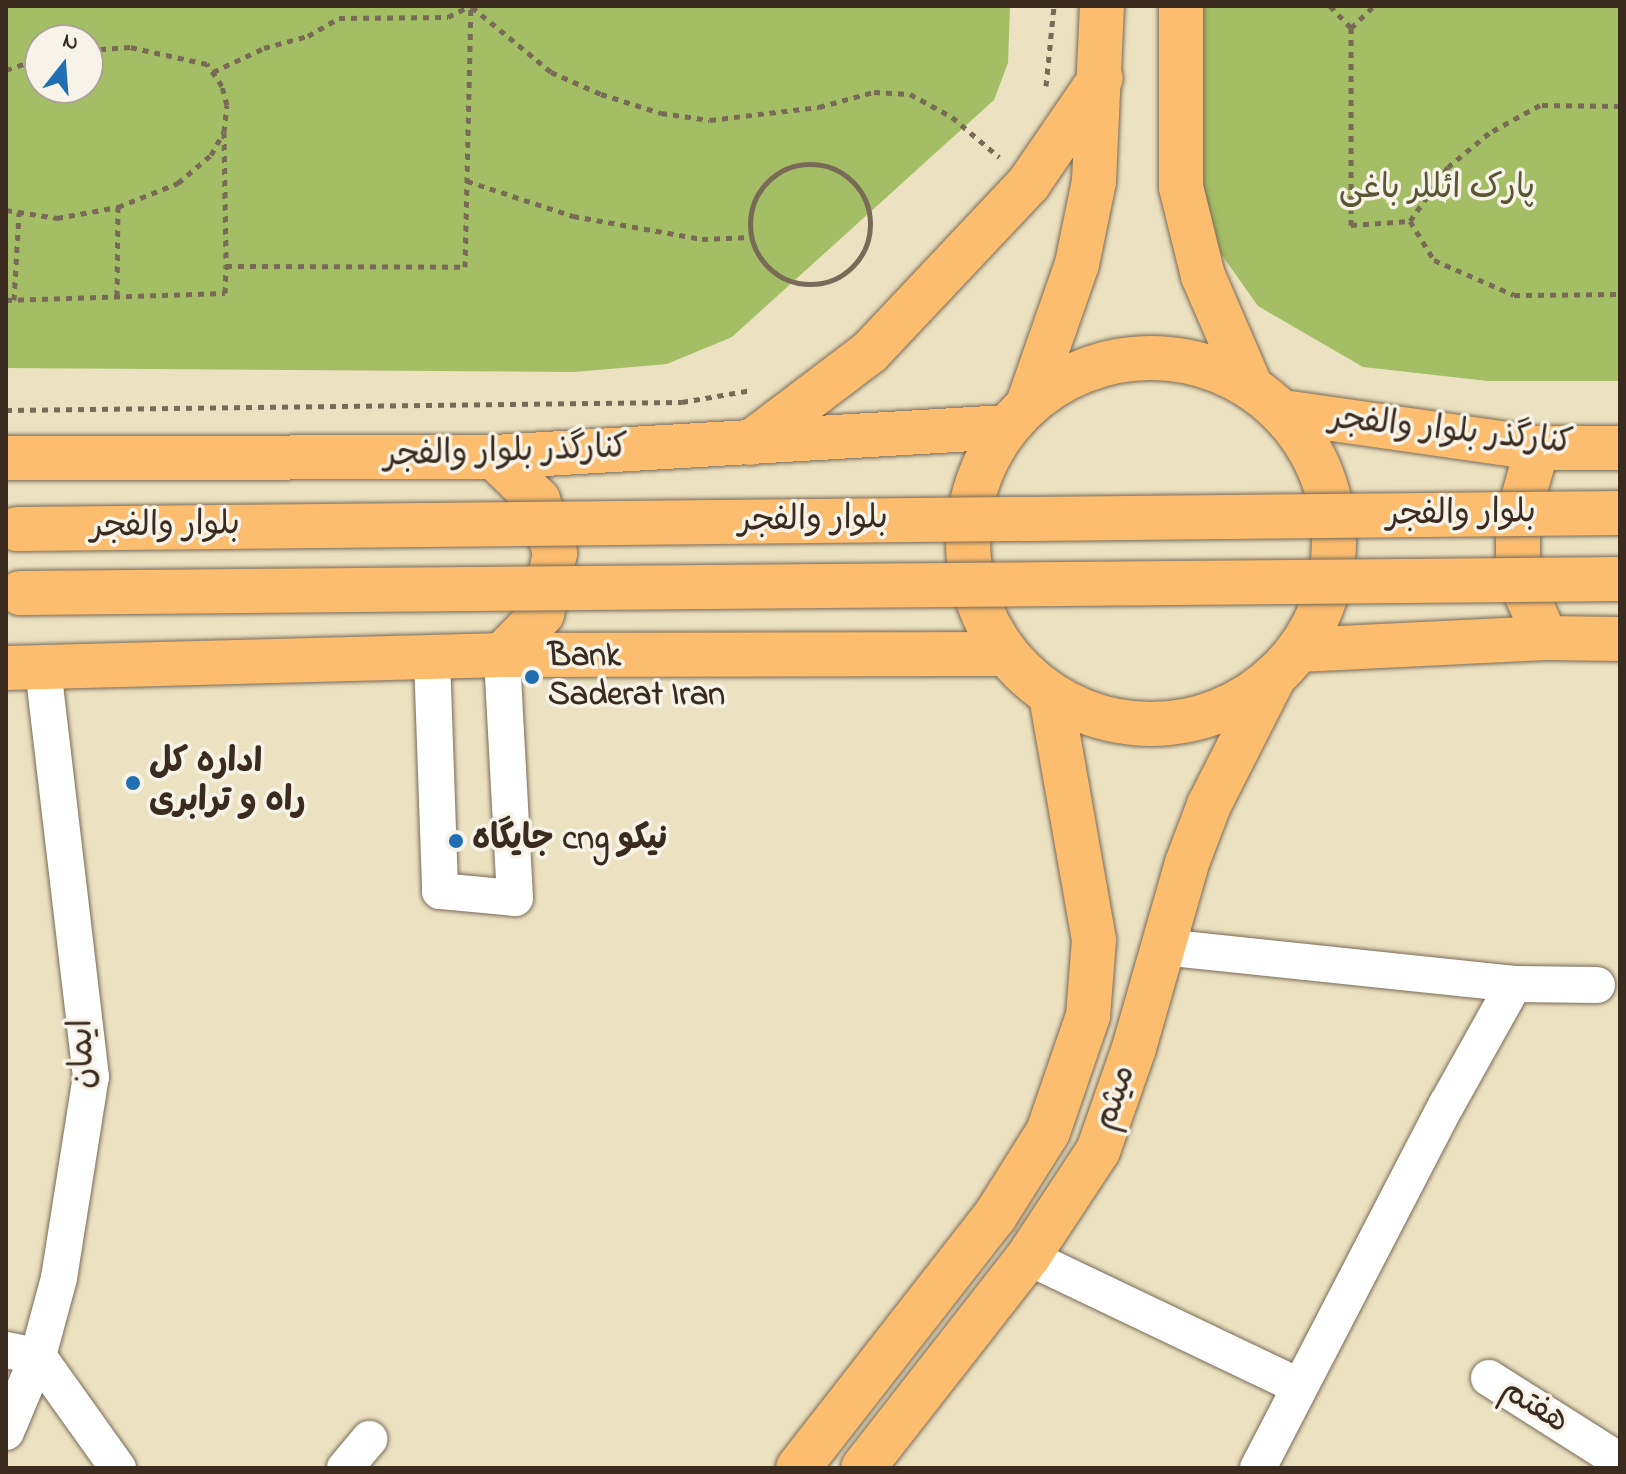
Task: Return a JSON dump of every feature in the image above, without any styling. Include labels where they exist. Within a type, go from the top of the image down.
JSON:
[{"type":"main road","points":[[1017,416],[1077,264],[1094,181],[1102,6]]},
{"type":"main road","name":"میثم","points":[[863,1468],[1028,1257],[1098,1151],[1187,863],[1209,805],[1286,664],[1317,619],[1330,585],[1335,549],[1333,513],[1323,478],[1307,445],[1267,400],[1203,276],[1181,187],[1181,6]]},
{"type":"main road","points":[[750,443],[870,352],[1012,162],[1101,78]]},
{"type":"main road","points":[[1267,400],[1207,366],[1160,357],[1124,360],[1067,377],[1017,416],[988,454],[970,504],[967,557],[980,609],[1007,654],[1051,695],[1095,715],[1142,724],[1190,720],[1235,704],[1286,664],[1546,638],[1620,639]]},
{"type":"main road","name":"کنارگذر بلوار والفجر","points":[[1267,400],[1537,448],[1620,448]]},
{"type":"main road","name":"کنارگذر بلوار والفجر","points":[[6,458],[494,457],[750,443],[1017,416]]},
{"type":"main road","points":[[1537,448],[1518,517],[1518,576],[1546,638]]},
{"type":"main road","points":[[494,457],[538,500],[555,553],[542,614],[502,655]]},
{"type":"main road","name":"بلوار والفجر","points":[[11,529],[1620,513]]},
{"type":"main road","name":"بلوار والفجر","points":[[13,594],[1620,579]]},
{"type":"main road","points":[[24,668],[502,655],[1007,654]]},
{"type":"main road","name":"میثم","points":[[798,1468],[995,1216],[1048,1132],[1088,1016],[1094,940],[1051,695]]},
{"type":"street","points":[[432,658],[440,891],[515,898],[502,655]]},
{"type":"street","name":"ایمان","points":[[6,1432],[22,1353],[59,1278],[91,1077],[24,668]]},
{"type":"street","points":[[1163,947],[1514,984],[1597,985]]},
{"type":"street","points":[[1258,1468],[1298,1386],[1514,984]]},
{"type":"street","points":[[1028,1257],[1298,1386]]},
{"type":"street","points":[[22,1353],[118,1468]]},
{"type":"street","name":"هفتم","points":[[1489,1378],[1620,1461]]},
{"type":"street","points":[[345,1468],[369,1439]]},
{"type":"path","points":[[213,72],[264,48],[308,36],[339,18],[448,17],[471,6]]},
{"type":"path","points":[[471,6],[551,72],[601,94],[661,113],[710,120],[819,107],[874,92],[910,94],[952,117],[1012,162]]},
{"type":"path","points":[[226,266],[465,267],[471,6]]},
{"type":"path","points":[[1045,92],[1054,6]]},
{"type":"path","points":[[1330,6],[1351,28],[1351,225],[1410,221]]},
{"type":"path","points":[[1351,28],[1374,6]]},
{"type":"path","points":[[6,300],[225,293],[224,132],[227,105],[222,86],[207,64],[130,47],[104,49]]},
{"type":"path","points":[[1410,221],[1448,167],[1502,126],[1540,105],[1620,106]]},
{"type":"path","points":[[6,210],[57,218],[118,207],[178,183],[211,155],[224,132]]},
{"type":"path","points":[[989,167],[1012,162]]},
{"type":"path","points":[[824,166],[843,174],[858,188],[868,206],[870,225],[867,244],[858,261],[844,274],[826,282],[807,284],[788,280],[771,270],[759,255],[751,237],[750,218],[756,199],[767,181],[794,167],[824,166]]},
{"type":"path","points":[[467,181],[536,205],[604,222],[702,239],[751,237]]},
{"type":"path","points":[[117,296],[118,207]]},
{"type":"path","points":[[14,300],[19,212]]},
{"type":"path","points":[[1410,221],[1434,260],[1514,295],[1620,294]]},
{"type":"path","points":[[6,410],[682,402],[748,391],[762,385]]},
{"type":"green space","points":[[6,6],[1010,6],[1008,63],[994,100],[732,337],[667,364],[574,372],[6,368]]},
{"type":"green space","name":"پارک ائللر باغی","points":[[1200,6],[1620,6],[1620,381],[1488,381],[1363,367],[1258,306],[1204,230]]},
{"type":"place","name":"Bank Saderat Iran","points":[[532,677]]},
{"type":"place","name":"اداره کل راه و ترابری","points":[[133,783]]},
{"type":"place","name":"جایگاه cng نیکو","points":[[456,841]]}]
